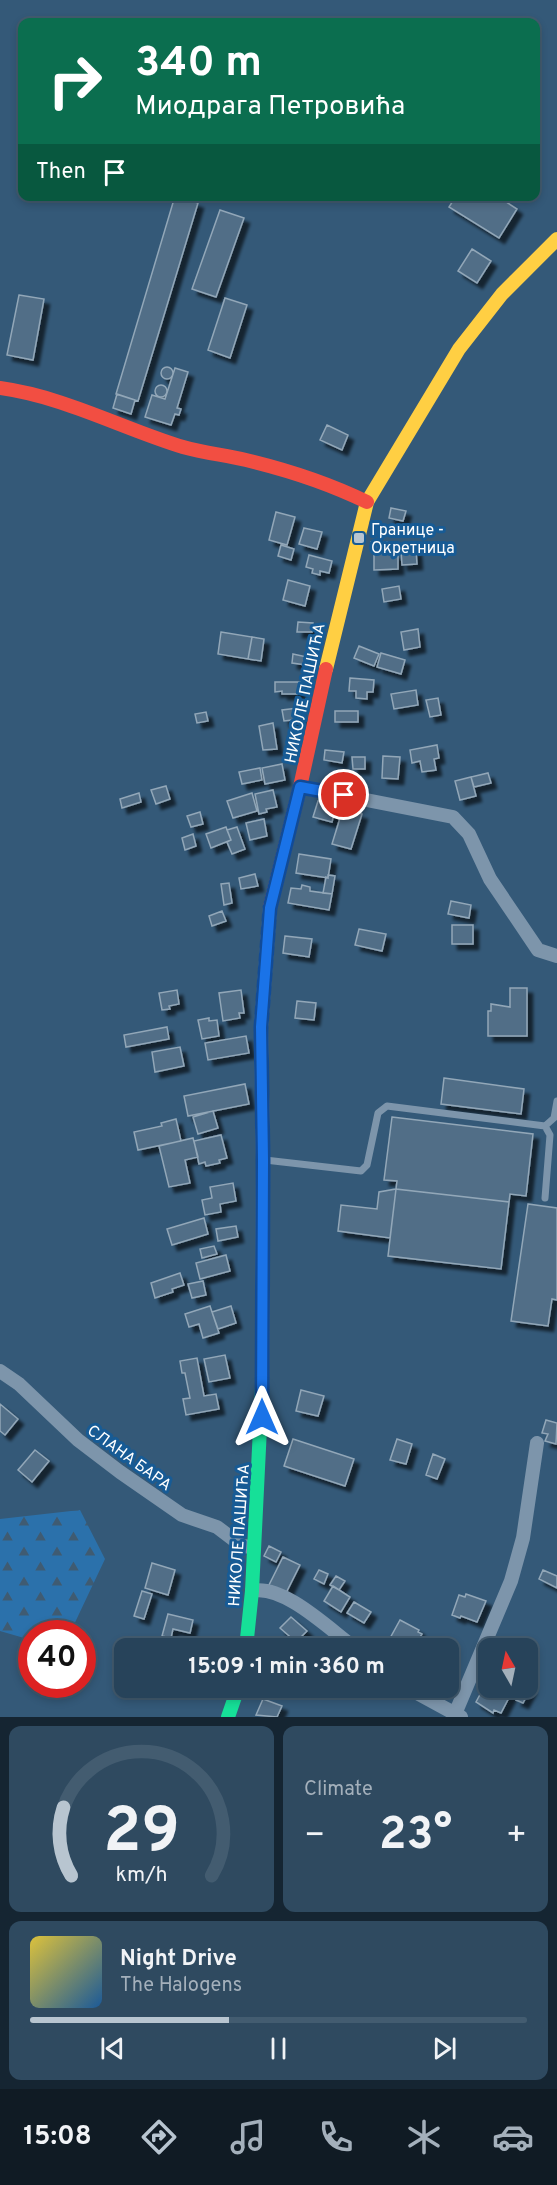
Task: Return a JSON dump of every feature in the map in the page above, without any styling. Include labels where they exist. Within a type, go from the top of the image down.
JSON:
[{"type":"street","name":"НИКОЛЕ ПАШИЋА","points":[[247,1638],[262,1417],[261,1027],[270,908],[366,502],[459,349],[502,294],[557,239]]},
{"type":"street","points":[[0,388],[17,389],[59,400],[176,445],[297,475],[349,493],[366,502]]},
{"type":"street","points":[[300,787],[453,817],[469,834],[490,879],[538,950],[557,956]]},
{"type":"street","name":"СЛАНА БАРА","points":[[0,1371],[19,1384],[78,1440],[120,1472],[183,1515],[217,1527],[242,1546],[253,1547]]},
{"type":"street","points":[[426,1698],[458,1716],[511,1581],[523,1538],[537,1443]]},
{"type":"street","points":[[252,1591],[270,1591],[288,1600],[309,1612],[342,1638]]},
{"type":"street","points":[[228,1717],[235,1698]]},
{"type":"lane","points":[[263,1160],[361,1171],[367,1165],[378,1113],[387,1106],[545,1126],[554,1118],[557,1101]]},
{"type":"lane","points":[[545,1126],[550,1135],[545,1198]]},
{"type":"green space","points":[[80,1510],[105,1559],[76,1620],[18,1620],[18,1636],[0,1631],[0,1519]]},
{"type":"building","points":[[174,201],[198,203],[138,401],[116,394]]},
{"type":"building","points":[[453,201],[505,201],[517,209],[499,238],[449,207]]},
{"type":"building","points":[[220,210],[244,218],[216,297],[192,289]]},
{"type":"building","points":[[472,249],[491,261],[477,283],[458,271]]},
{"type":"building","points":[[19,295],[44,299],[33,360],[7,355]]},
{"type":"building","points":[[225,298],[247,305],[230,358],[208,350]]},
{"type":"building","points":[[169,367],[173,373],[169,379],[165,379],[161,371]]},
{"type":"building","points":[[175,368],[188,372],[177,408],[181,409],[179,415],[175,414],[171,425],[145,417],[152,395],[165,399]]},
{"type":"building","points":[[163,385],[167,391],[163,397],[159,397],[155,389]]},
{"type":"building","points":[[117,394],[135,400],[131,414],[113,408]]},
{"type":"building","points":[[327,425],[348,435],[342,450],[320,440]]},
{"type":"building","points":[[391,508],[406,511],[403,521],[389,518]]},
{"type":"building","points":[[276,512],[295,517],[287,545],[269,540]]},
{"type":"building","points":[[304,528],[322,532],[317,549],[299,544]]},
{"type":"building","points":[[371,542],[387,542],[387,551],[371,550]]},
{"type":"building","points":[[281,545],[294,549],[291,560],[278,556]]},
{"type":"building","points":[[416,550],[417,564],[402,565],[401,551]]},
{"type":"building","points":[[374,554],[398,554],[398,569],[374,570]]},
{"type":"building","points":[[309,555],[332,561],[329,573],[320,571],[320,575],[312,573],[313,569],[306,567]]},
{"type":"building","points":[[288,580],[310,586],[305,606],[283,600]]},
{"type":"building","points":[[399,586],[401,599],[384,602],[382,589]]},
{"type":"building","points":[[298,622],[313,623],[312,632],[297,632]]},
{"type":"building","points":[[418,629],[420,647],[404,650],[401,632]]},
{"type":"building","points":[[221,632],[252,637],[248,659],[218,654]]},
{"type":"building","points":[[252,637],[264,639],[261,661],[248,659]]},
{"type":"building","points":[[359,646],[379,654],[374,666],[354,658]]},
{"type":"building","points":[[381,653],[405,660],[401,674],[377,667]]},
{"type":"building","points":[[293,654],[307,657],[306,665],[292,663]]},
{"type":"building","points":[[350,678],[374,680],[373,692],[367,692],[367,699],[356,698],[356,691],[349,691]]},
{"type":"building","points":[[275,682],[300,682],[300,694],[275,692]]},
{"type":"building","points":[[416,690],[418,705],[394,709],[391,694]]},
{"type":"building","points":[[438,698],[441,715],[430,717],[426,700]]},
{"type":"building","points":[[298,708],[300,719],[284,721],[282,710]]},
{"type":"building","points":[[335,711],[358,711],[358,722],[335,722]]},
{"type":"building","points":[[206,712],[208,721],[197,723],[195,714]]},
{"type":"building","points":[[273,723],[277,749],[263,750],[259,726]]},
{"type":"building","points":[[437,745],[439,758],[434,759],[436,770],[422,772],[420,761],[412,763],[410,750]]},
{"type":"building","points":[[325,750],[344,752],[342,763],[324,760]]},
{"type":"building","points":[[383,756],[400,757],[398,779],[382,778]]},
{"type":"building","points":[[352,757],[365,757],[365,769],[353,769]]},
{"type":"building","points":[[282,764],[285,780],[265,784],[262,768]]},
{"type":"building","points":[[260,768],[262,780],[242,784],[239,772]]},
{"type":"building","points":[[488,773],[491,783],[474,787],[471,777]]},
{"type":"building","points":[[471,777],[476,796],[460,800],[455,781]]},
{"type":"building","points":[[166,786],[170,799],[156,804],[151,790]]},
{"type":"building","points":[[273,790],[277,807],[266,809],[267,812],[259,814],[255,794]]},
{"type":"building","points":[[139,793],[141,802],[122,808],[120,799]]},
{"type":"building","points":[[252,793],[257,811],[233,818],[227,801]]},
{"type":"building","points":[[318,801],[336,806],[332,822],[313,817]]},
{"type":"building","points":[[347,810],[362,814],[351,849],[332,844],[340,818],[344,819]]},
{"type":"building","points":[[200,812],[203,824],[191,827],[187,816]]},
{"type":"building","points":[[264,819],[267,836],[250,840],[246,823]]},
{"type":"building","points":[[226,827],[231,840],[211,848],[206,834]]},
{"type":"building","points":[[237,827],[245,849],[232,854],[227,842],[231,840],[227,830]]},
{"type":"building","points":[[193,834],[196,846],[185,850],[182,838]]},
{"type":"building","points":[[299,854],[331,859],[328,878],[296,873]]},
{"type":"building","points":[[255,874],[258,886],[241,889],[239,878]]},
{"type":"building","points":[[328,875],[335,876],[332,894],[323,893]]},
{"type":"building","points":[[229,883],[232,903],[224,905],[221,884]]},
{"type":"building","points":[[302,885],[310,887],[310,891],[332,894],[329,910],[288,903],[291,888],[301,889]]},
{"type":"building","points":[[451,901],[471,905],[469,918],[448,914]]},
{"type":"building","points":[[222,911],[226,921],[212,926],[209,916]]},
{"type":"building","points":[[452,925],[473,925],[473,944],[452,944]]},
{"type":"building","points":[[359,929],[386,934],[382,951],[355,945]]},
{"type":"building","points":[[285,936],[312,939],[309,957],[283,953]]},
{"type":"building","points":[[510,988],[527,988],[527,1036],[488,1036],[488,1011],[491,1011],[491,1004],[510,1007]]},
{"type":"building","points":[[177,990],[179,1004],[162,1010],[159,993]]},
{"type":"building","points":[[241,990],[244,1013],[239,1013],[240,1018],[223,1021],[219,993]]},
{"type":"building","points":[[297,1001],[316,1003],[314,1020],[295,1018]]},
{"type":"building","points":[[209,1018],[209,1021],[217,1020],[219,1036],[202,1039],[198,1020]]},
{"type":"building","points":[[167,1027],[169,1039],[126,1047],[124,1035]]},
{"type":"building","points":[[246,1036],[249,1053],[208,1060],[205,1043]]},
{"type":"building","points":[[180,1047],[184,1066],[155,1072],[152,1052]]},
{"type":"building","points":[[444,1078],[524,1089],[521,1114],[441,1104]]},
{"type":"building","points":[[245,1084],[249,1104],[188,1116],[184,1096]]},
{"type":"building","points":[[213,1111],[218,1128],[198,1134],[193,1117]]},
{"type":"building","points":[[392,1117],[533,1134],[526,1196],[510,1194],[509,1202],[396,1189],[397,1181],[384,1180]]},
{"type":"building","points":[[176,1119],[181,1141],[138,1150],[134,1132],[162,1126],[161,1123]]},
{"type":"building","points":[[221,1135],[227,1158],[219,1160],[220,1163],[206,1166],[205,1162],[199,1164],[194,1141]]},
{"type":"building","points":[[193,1138],[198,1157],[185,1160],[190,1183],[169,1187],[159,1146]]},
{"type":"building","points":[[233,1183],[236,1201],[220,1204],[221,1212],[205,1215],[202,1200],[212,1198],[210,1187]]},
{"type":"building","points":[[396,1189],[390,1238],[338,1231],[341,1205],[377,1209],[379,1192]]},
{"type":"building","points":[[396,1189],[509,1202],[501,1269],[388,1256]]},
{"type":"building","points":[[528,1204],[557,1208],[557,1300],[552,1299],[548,1326],[511,1321]]},
{"type":"building","points":[[204,1218],[208,1234],[172,1245],[167,1229]]},
{"type":"building","points":[[236,1226],[238,1237],[218,1241],[216,1229]]},
{"type":"building","points":[[214,1246],[217,1254],[202,1258],[200,1249]]},
{"type":"building","points":[[226,1255],[230,1271],[200,1279],[196,1263]]},
{"type":"building","points":[[180,1273],[184,1285],[172,1289],[173,1292],[155,1298],[151,1283]]},
{"type":"building","points":[[203,1281],[206,1295],[192,1298],[188,1284]]},
{"type":"building","points":[[210,1306],[219,1333],[203,1338],[199,1324],[189,1327],[185,1314]]},
{"type":"building","points":[[231,1306],[236,1323],[218,1329],[212,1312]]},
{"type":"building","points":[[225,1355],[230,1378],[209,1382],[204,1359]]},
{"type":"building","points":[[197,1358],[204,1396],[216,1394],[219,1409],[186,1415],[183,1399],[190,1398],[180,1361]]},
{"type":"building","points":[[301,1390],[324,1396],[318,1416],[296,1411]]},
{"type":"building","points":[[0,1404],[18,1419],[5,1435],[0,1431]]},
{"type":"building","points":[[546,1420],[557,1423],[556,1444],[545,1441],[548,1434],[542,1433]]},
{"type":"building","points":[[293,1439],[354,1459],[345,1486],[284,1466]]},
{"type":"building","points":[[397,1439],[412,1444],[406,1464],[390,1460]]},
{"type":"building","points":[[35,1450],[49,1461],[32,1482],[18,1470]]},
{"type":"building","points":[[433,1454],[445,1459],[437,1479],[426,1475]]},
{"type":"building","points":[[269,1546],[281,1552],[276,1562],[264,1556]]},
{"type":"building","points":[[283,1557],[300,1565],[286,1593],[269,1585]]},
{"type":"building","points":[[152,1563],[175,1570],[168,1595],[145,1588]]},
{"type":"building","points":[[319,1570],[328,1574],[324,1584],[314,1579]]},
{"type":"building","points":[[543,1570],[557,1576],[557,1588],[539,1579]]},
{"type":"building","points":[[336,1576],[345,1581],[339,1590],[330,1585]]},
{"type":"building","points":[[333,1586],[350,1597],[341,1612],[324,1601]]},
{"type":"building","points":[[142,1591],[152,1594],[144,1619],[134,1616]]},
{"type":"building","points":[[466,1594],[486,1601],[477,1622],[452,1615],[459,1595],[465,1597]]},
{"type":"building","points":[[354,1602],[371,1612],[364,1623],[347,1613]]},
{"type":"building","points":[[168,1614],[193,1620],[190,1633],[173,1629],[171,1638],[162,1636]]},
{"type":"building","points":[[291,1617],[307,1631],[300,1638],[291,1638],[280,1628]]},
{"type":"building","points":[[400,1620],[422,1634],[419,1638],[390,1638]]},
{"type":"building","points":[[478,1698],[509,1698],[501,1713],[494,1710],[493,1713],[476,1702]]},
{"type":"building","points":[[517,1698],[526,1698],[523,1703],[516,1700]]},
{"type":"building","points":[[263,1699],[282,1706],[277,1717],[256,1715]]},
{"type":"traffic: fast","points":[[247,1638],[252,1591],[262,1387]]},
{"type":"traffic: fast","points":[[228,1717],[235,1698]]},
{"type":"traffic: slow","points":[[326,669],[367,502],[459,349],[502,294],[557,239]]},
{"type":"traffic: slow","points":[[262,1387],[261,1027],[270,907]]},
{"type":"traffic: jam","points":[[0,388],[47,398],[183,447],[246,460],[292,473],[323,483],[367,502]]},
{"type":"traffic: jam","points":[[270,907],[326,669]]},
{"type":"place","name":"Границе - Окретница","points":[[359,538]]},
{"type":"route","points":[[262,1417],[261,1027],[270,908],[300,787],[344,795]]}]
